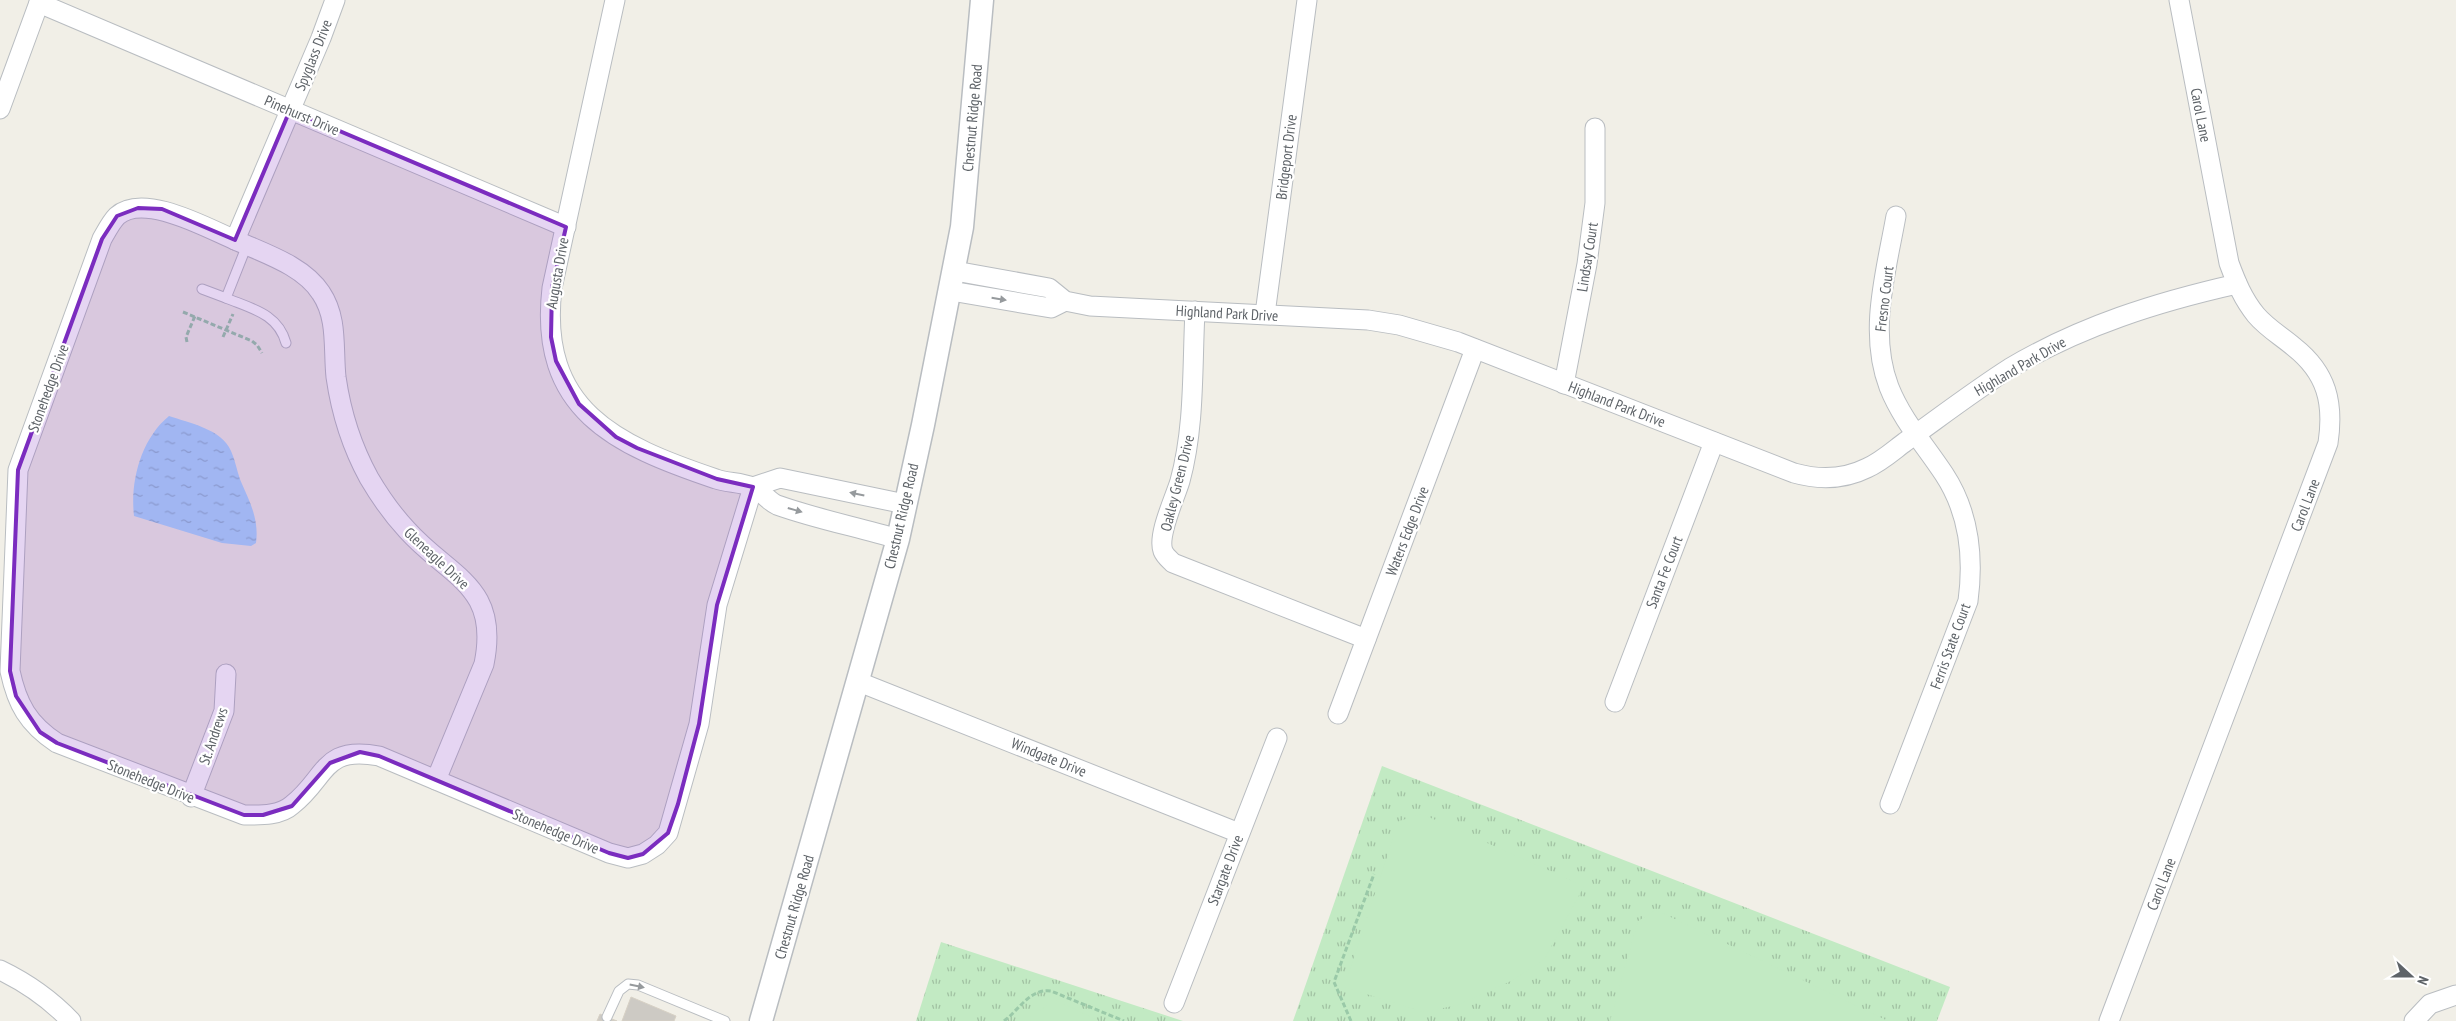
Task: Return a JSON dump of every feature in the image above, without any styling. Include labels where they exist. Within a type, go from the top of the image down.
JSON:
[{"type":"street","name":"Spyglass Drive","points":[[290,110],[335,0]]},
{"type":"street","name":"Augusta Drive","points":[[615,0],[552,288],[550,312],[551,337],[556,361],[566,384],[579,404],[596,422],[616,437],[638,448],[717,479],[753,487],[775,504],[898,539]]},
{"type":"street","name":"Chestnut Ridge Road","points":[[761,1021],[898,539],[953,281],[962,228],[982,0]]},
{"type":"street","name":"Bridgeport Drive","points":[[1265,314],[1306,0]]},
{"type":"street","name":"Carol Lane","points":[[2109,1021],[2328,443],[2332,420],[2331,405],[2324,383],[2312,363],[2295,347],[2272,331],[2256,314],[2237,284],[2229,263],[2180,0]]},
{"type":"street","name":"Pinehurst Drive","points":[[39,2],[566,227]]},
{"type":"street","points":[[0,109],[39,2]]},
{"type":"street","points":[[241,243],[290,110]]},
{"type":"street","name":"Lindsay Court","points":[[1564,384],[1595,203],[1595,128]]},
{"type":"street","name":"Stonehedge Drive","points":[[241,243],[162,209],[138,208],[117,216],[102,239],[18,470],[7,545],[10,671],[16,696],[27,716],[40,732],[57,744],[191,797],[244,815],[263,815],[278,812],[292,806],[330,763],[342,756],[360,752],[379,756],[609,853],[628,858],[643,854],[657,845],[668,833],[692,754],[699,724],[717,605],[753,487]]},
{"type":"street","name":"Fresno Court","points":[[1896,216],[1880,308],[1879,340],[1889,386],[1902,415],[1915,435]]},
{"type":"street","name":"Gleneagle Drive","points":[[241,243],[280,260],[304,276],[321,292],[330,311],[334,331],[336,376],[341,408],[369,478],[407,530],[467,582],[480,601],[487,623],[488,644],[484,664],[436,780]]},
{"type":"street","name":"Highland Park Drive","points":[[953,281],[1051,308],[1065,301],[1090,306],[1368,320],[1399,325],[1428,332],[1475,349],[1794,473],[1809,477],[1832,479],[1847,476],[1868,468],[2011,368],[2064,340],[2118,316],[2175,298],[2237,284]]},
{"type":"street","name":"Oakley Green Drive","points":[[1195,311],[1190,433],[1180,481],[1165,527],[1162,546],[1164,554],[1173,563],[1366,639]]},
{"type":"street","name":"Waters Edge Drive","points":[[1338,714],[1475,349]]},
{"type":"street","name":"Ferris State Court","points":[[1890,804],[1968,601],[1972,574],[1966,523],[1957,498],[1944,474],[1915,435]]},
{"type":"street","name":"Santa Fe Court","points":[[1615,702],[1714,442]]},
{"type":"street","points":[[753,487],[780,478],[904,504]]},
{"type":"street","name":"St. Andrews","points":[[191,797],[224,710],[226,674]]},
{"type":"street","name":"Windgate Drive","points":[[858,682],[1239,833]]},
{"type":"street","name":"Stargate Drive","points":[[1174,1003],[1277,738]]},
{"type":"street","points":[[0,970],[24,982],[53,1003],[71,1021]]},
{"type":"street","points":[[2414,1021],[2430,1004],[2456,995]]},
{"type":"lane","points":[[226,298],[241,243]]},
{"type":"lane","points":[[202,289],[271,318],[282,331],[286,344]]},
{"type":"lane","points":[[607,1017],[618,991],[628,984],[638,985],[725,1021]]},
{"type":"path","points":[[183,312],[252,341],[257,344],[262,353]]},
{"type":"path","points":[[187,342],[186,337],[195,316]]},
{"type":"path","points":[[223,337],[227,329]]},
{"type":"path","points":[[1351,1021],[1334,982],[1374,874]]},
{"type":"path","points":[[1004,1021],[1026,1000],[1043,990],[1051,991],[1124,1021]]},
{"type":"highlighted area","points":[[290,110],[566,227],[552,288],[551,337],[556,361],[579,404],[616,437],[637,448],[717,479],[753,487],[717,605],[699,724],[678,804],[668,833],[643,854],[628,858],[609,853],[379,756],[360,752],[330,763],[292,806],[263,815],[244,815],[57,743],[40,732],[16,696],[10,671],[18,470],[102,239],[117,216],[138,208],[162,209],[235,240]]},
{"type":"green space","points":[[1382,766],[1950,987],[1937,1021],[1293,1021]]},
{"type":"green space","points":[[1422,814],[1584,886],[1544,960],[1511,981],[1458,1005],[1423,1012],[1344,987],[1399,821]]},
{"type":"green space","points":[[1656,910],[1888,1021],[1610,1021],[1638,921]]},
{"type":"green space","points":[[941,942],[1183,1021],[916,1021]]},
{"type":"green space","points":[[1056,1000],[1099,1021],[1030,1021],[1031,1016]]},
{"type":"water","points":[[169,416],[213,432],[227,443],[253,513],[257,535],[256,543],[251,546],[222,543],[134,516],[134,489],[140,462],[151,436]]},
{"type":"building","points":[[631,997],[676,1016],[674,1021],[622,1021]]},
{"type":"building","points":[[600,1014],[617,1021],[597,1021]]}]
